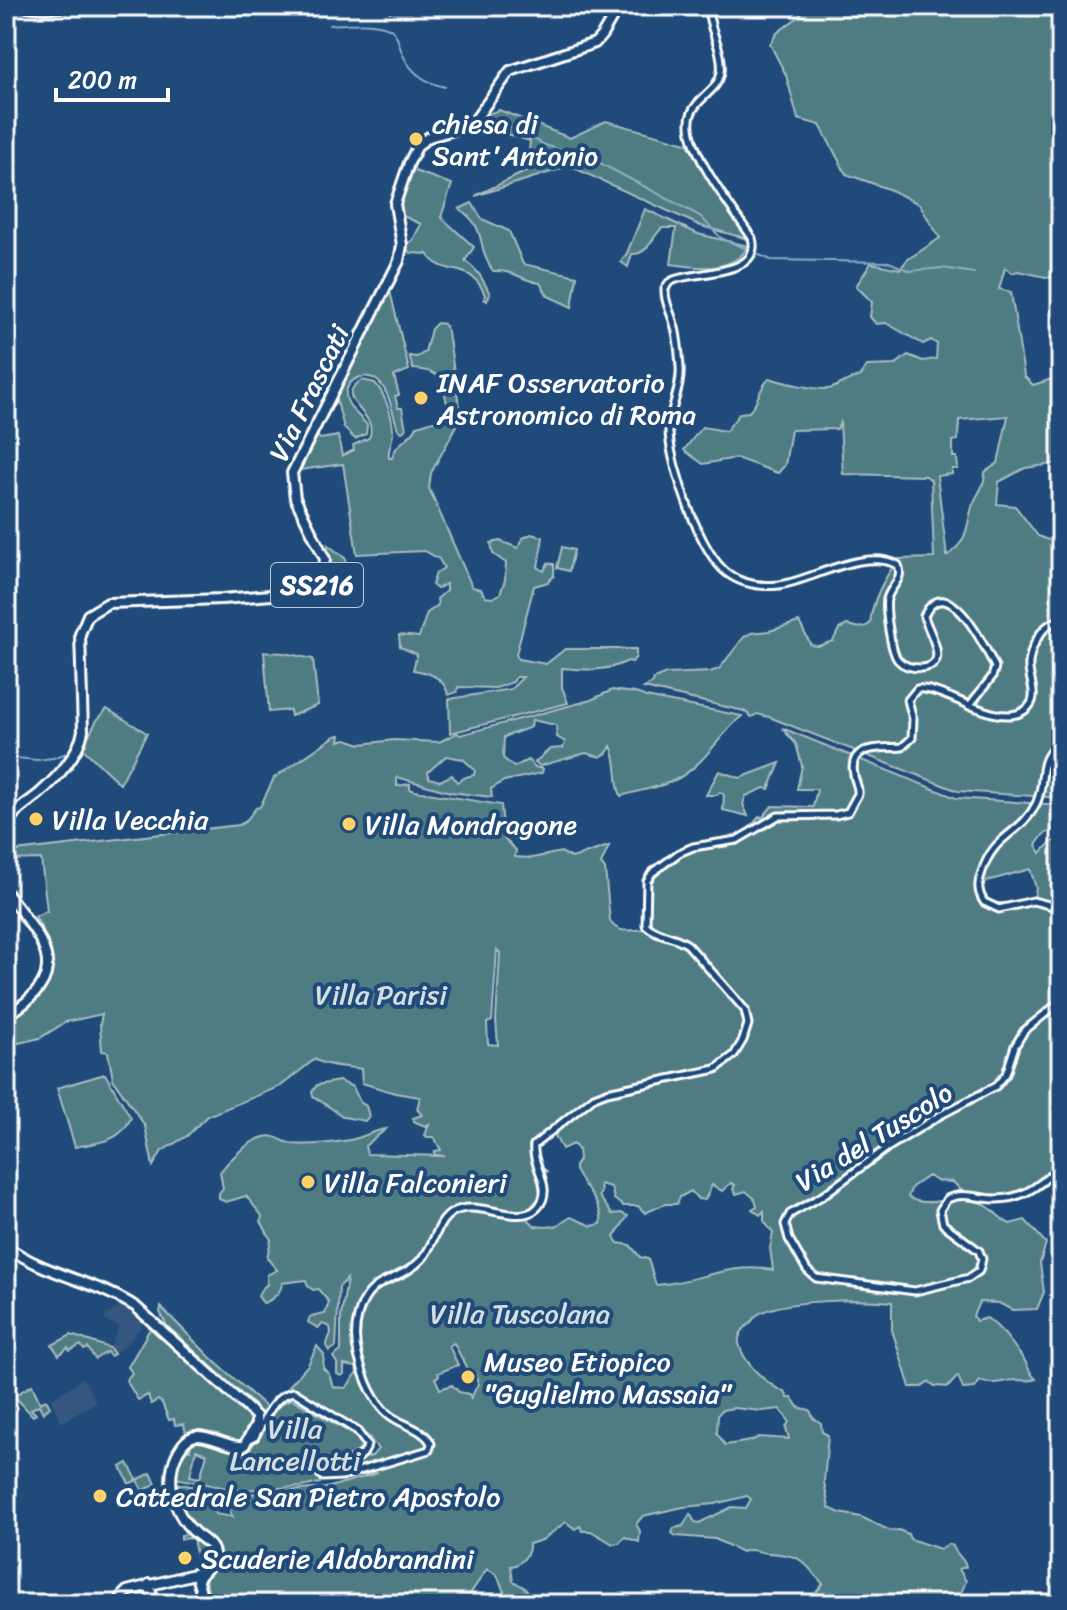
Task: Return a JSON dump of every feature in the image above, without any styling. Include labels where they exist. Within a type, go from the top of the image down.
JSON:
[{"type":"main road","points":[[26,7],[81,6]]},
{"type":"main road","points":[[392,6],[410,6]]},
{"type":"main road","name":"Via Frascati","points":[[6,829],[13,814],[43,790],[79,745],[83,731],[80,636],[85,620],[96,609],[113,602],[292,594],[310,589],[320,581],[324,556],[294,495],[292,471],[399,261],[402,245],[395,206],[413,154],[418,145],[429,137],[475,120],[509,71],[595,43],[619,6]]},
{"type":"main road","points":[[6,892],[35,929],[47,955],[38,990],[6,1016]]},
{"type":"main road","points":[[6,1246],[28,1259],[113,1293],[150,1319],[255,1415],[257,1423],[249,1440],[240,1447],[193,1437],[184,1444],[175,1459],[172,1486],[176,1506],[190,1529],[210,1546],[214,1552],[213,1560],[197,1576],[149,1584],[125,1592],[120,1604]]},
{"type":"main road","points":[[197,1576],[204,1603]]},
{"type":"main road","points":[[149,1584],[154,1604]]},
{"type":"street","points":[[708,6],[710,27],[721,59],[721,72],[715,87],[692,110],[689,128],[704,164],[752,238],[753,245],[749,256],[734,266],[712,274],[676,279],[665,289],[666,302],[676,328],[681,371],[670,419],[670,437],[684,495],[715,560],[731,576],[754,586],[785,584],[852,563],[886,561],[896,564],[900,575],[887,598],[889,624],[893,651],[906,666],[926,667],[932,664],[937,651],[924,616],[932,604],[939,601],[954,606],[973,625],[995,667],[994,674],[969,706]]},
{"type":"street","points":[[249,1440],[255,1437],[278,1399],[294,1392],[357,1431],[367,1445],[361,1457],[322,1469],[320,1474],[323,1477],[342,1476],[429,1450],[431,1441],[427,1436],[385,1412],[373,1396],[358,1354],[355,1328],[371,1292],[419,1263],[428,1251],[437,1227],[453,1211],[465,1207],[524,1216],[538,1207],[544,1197],[544,1187],[532,1154],[534,1145],[594,1097],[716,1069],[734,1055],[743,1040],[747,1016],[740,1003],[688,945],[680,939],[653,931],[646,925],[647,881],[652,873],[679,853],[693,847],[737,840],[773,817],[848,812],[858,794],[854,771],[859,756],[871,747],[902,747],[912,738],[913,719],[908,702],[915,690],[927,688],[986,710],[1011,715],[1022,712],[1030,706],[1034,690],[1029,665],[1033,648],[1047,626],[1053,621],[1061,621]]},
{"type":"street","points":[[978,694],[977,703],[986,710]]},
{"type":"street","points":[[977,708],[974,705],[978,694]]},
{"type":"street","points":[[1061,742],[1044,760],[1034,807],[1025,821],[1000,840],[989,853],[978,886],[984,902],[999,909],[1033,901],[1061,908]]},
{"type":"street","name":"Via del Tuscolo","points":[[1061,1001],[1024,1031],[1015,1046],[1006,1074],[996,1086],[887,1148],[822,1196],[790,1214],[785,1231],[807,1270],[818,1279],[921,1290],[973,1276],[981,1266],[979,1251],[943,1224],[940,1210],[947,1199],[960,1195],[1000,1199],[1023,1195],[1038,1187],[1061,1165]]},
{"type":"street","points":[[1061,1220],[1057,1239],[1061,1272]]},
{"type":"street","points":[[1061,1350],[1056,1375],[1061,1395]]},
{"type":"shaded area","points":[[123,1303],[145,1322],[128,1344],[114,1354],[110,1348],[119,1326],[104,1318]]},
{"type":"shaded area","points":[[83,1378],[96,1402],[62,1423],[51,1400]]},
{"type":"green space","points":[[803,6],[1061,6],[1061,276],[1054,273],[1050,278],[1018,271],[1012,273],[1005,268],[999,289],[1011,292],[1024,376],[1033,385],[1061,376],[1061,463],[1025,468],[999,482],[997,504],[1015,506],[1038,536],[1048,540],[1061,535],[1061,798],[958,791],[769,717],[757,714],[752,717],[744,711],[644,688],[666,674],[719,669],[744,637],[751,633],[799,622],[811,645],[833,641],[839,629],[847,625],[861,627],[870,624],[880,590],[898,559],[934,558],[931,480],[926,476],[843,474],[840,423],[837,429],[791,430],[785,465],[778,473],[736,458],[703,464],[684,450],[702,427],[726,431],[740,413],[749,412],[770,378],[828,389],[859,377],[867,366],[895,365],[908,355],[923,361],[936,359],[937,344],[931,340],[923,344],[886,323],[876,324],[870,317],[872,302],[856,286],[871,263],[900,269],[907,260],[940,238],[919,204],[846,174],[820,125],[798,119],[786,75],[770,44],[777,33],[802,14]],"holes":[[[1008,416],[998,463],[985,472],[965,534],[947,556],[937,476],[952,474],[952,469],[958,469],[957,457],[953,457],[953,441],[958,440],[959,420]]]},
{"type":"green space","points":[[499,110],[570,138],[606,121],[687,143],[748,239],[701,226],[570,166],[475,196],[527,171],[530,141],[477,125],[482,116]]},
{"type":"green space","points":[[409,169],[452,184],[441,217],[474,247],[465,261],[477,271],[485,284],[490,294],[487,301],[472,277],[441,266],[427,254],[411,253],[406,249],[421,224],[403,216],[401,223],[399,201]]},
{"type":"green space","points":[[472,203],[482,219],[509,231],[523,264],[577,276],[572,307],[548,296],[540,283],[507,272],[493,271],[478,230],[459,209]]},
{"type":"green space","points":[[645,209],[698,234],[748,246],[742,255],[725,265],[692,267],[671,264],[676,228],[662,228],[646,249],[632,254],[628,267],[621,262]]},
{"type":"green space","points":[[387,288],[409,370],[394,376],[399,395],[395,396],[398,408],[402,408],[406,429],[402,432],[398,429],[389,398],[379,382],[361,377],[351,383],[346,393],[351,407],[367,425],[366,434],[355,439],[344,428],[337,402],[329,405],[330,412],[320,422]]},
{"type":"green space","points":[[437,323],[444,324],[448,332],[461,418],[431,473],[429,488],[472,587],[481,589],[485,597],[500,594],[506,563],[493,554],[491,543],[500,541],[518,548],[523,538],[531,534],[543,537],[538,567],[544,571],[548,563],[554,564],[554,576],[548,582],[534,586],[516,654],[518,659],[546,664],[565,649],[636,649],[632,662],[596,669],[562,668],[562,687],[568,703],[450,733],[449,699],[511,689],[523,677],[516,677],[513,682],[496,688],[458,687],[457,692],[448,695],[444,684],[435,677],[413,670],[417,654],[400,647],[399,635],[419,637],[427,613],[438,605],[437,599],[446,591],[446,584],[437,589],[432,585],[436,573],[444,568],[439,559],[425,551],[357,554],[343,464],[293,471],[314,431],[320,439],[338,436],[342,456],[354,450],[353,445],[369,438],[371,429],[368,421],[351,394],[353,387],[362,380],[375,383],[388,406],[393,432],[389,458],[417,426],[443,418],[448,408],[440,379],[431,372],[413,369],[409,356],[417,357],[425,352],[431,329]]},
{"type":"green space","points":[[328,545],[346,559],[342,591],[322,589],[330,570]]},
{"type":"green space","points":[[562,547],[574,550],[569,571],[557,568]]},
{"type":"green space","points":[[264,652],[313,659],[318,705],[291,716],[290,710],[269,712]]},
{"type":"green space","points":[[612,690],[633,692],[742,716],[687,773],[664,785],[621,796],[611,746],[600,757],[586,753],[540,766],[535,762],[550,749],[563,748],[565,742],[557,737],[556,725],[532,720],[531,727],[504,737],[503,758],[514,767],[528,760],[535,767],[543,769],[542,773],[504,781],[491,789],[492,797],[450,792],[397,777],[397,786],[410,784],[410,789],[415,791],[501,805],[504,839],[516,850],[515,857],[532,858],[561,852],[572,858],[609,846],[601,864],[605,869],[610,921],[621,930],[645,929],[650,883],[671,861],[688,850],[737,842],[772,806],[813,807],[817,789],[797,789],[802,766],[796,744],[782,728],[956,798],[1061,805],[1061,827],[1044,834],[1036,845],[1041,853],[1050,843],[1061,838],[1061,1160],[1030,1191],[1002,1197],[979,1196],[962,1191],[953,1182],[937,1181],[928,1176],[912,1187],[908,1197],[923,1202],[964,1199],[980,1202],[1010,1224],[1025,1220],[1046,1243],[1040,1263],[1044,1292],[1037,1309],[1012,1310],[999,1303],[979,1302],[973,1316],[976,1321],[987,1318],[997,1327],[1036,1379],[993,1383],[980,1381],[975,1388],[963,1389],[958,1376],[948,1387],[929,1382],[922,1387],[910,1387],[892,1330],[892,1302],[842,1301],[784,1306],[757,1315],[739,1338],[741,1351],[751,1366],[785,1392],[788,1398],[792,1398],[798,1407],[810,1410],[813,1418],[821,1423],[822,1432],[828,1435],[824,1482],[829,1508],[861,1517],[891,1531],[899,1530],[908,1534],[910,1539],[940,1549],[948,1544],[953,1546],[964,1561],[966,1567],[959,1569],[966,1581],[958,1597],[949,1604],[801,1604],[799,1598],[814,1595],[823,1584],[801,1560],[752,1550],[742,1552],[715,1539],[676,1536],[672,1533],[674,1528],[683,1526],[690,1514],[699,1523],[732,1507],[746,1508],[751,1499],[747,1496],[643,1516],[636,1524],[640,1531],[639,1542],[625,1537],[613,1544],[591,1531],[582,1531],[580,1526],[575,1529],[566,1522],[542,1540],[529,1544],[524,1558],[511,1566],[513,1581],[525,1588],[533,1598],[528,1604],[509,1603],[497,1575],[487,1569],[468,1597],[469,1601],[478,1604],[229,1604],[211,1599],[204,1577],[216,1561],[179,1507],[174,1483],[219,1491],[215,1514],[233,1517],[230,1512],[232,1501],[239,1500],[242,1504],[247,1494],[326,1488],[378,1473],[344,1477],[327,1474],[326,1471],[332,1467],[372,1456],[378,1449],[368,1436],[289,1386],[308,1365],[317,1346],[324,1354],[323,1368],[329,1374],[333,1387],[346,1388],[357,1373],[356,1367],[344,1365],[344,1374],[337,1374],[337,1363],[333,1357],[341,1351],[341,1317],[347,1279],[339,1287],[336,1347],[329,1351],[326,1346],[330,1327],[322,1324],[318,1328],[308,1322],[310,1317],[325,1314],[329,1302],[318,1289],[313,1290],[306,1280],[282,1283],[273,1298],[263,1303],[258,1296],[267,1284],[267,1275],[277,1270],[267,1258],[271,1240],[261,1221],[262,1216],[246,1196],[226,1202],[219,1199],[223,1188],[220,1172],[245,1147],[268,1136],[293,1144],[314,1144],[350,1140],[386,1129],[365,1146],[367,1154],[445,1156],[434,1155],[435,1151],[441,1150],[434,1137],[425,1135],[429,1124],[425,1126],[413,1121],[413,1118],[422,1115],[417,1109],[420,1097],[362,1083],[361,1069],[330,1065],[315,1059],[281,1086],[207,1116],[187,1136],[162,1151],[153,1166],[145,1126],[113,1079],[108,1052],[102,1051],[102,1014],[66,1022],[40,1038],[6,1046],[6,1022],[34,1000],[51,969],[48,941],[35,916],[47,911],[41,859],[10,860],[6,863],[7,852],[239,825],[260,807],[274,778],[335,736],[340,735],[339,741],[346,739],[361,744],[394,740],[439,742],[457,733],[460,735],[591,700]],"holes":[[[446,756],[463,759],[475,770],[474,775],[457,782],[452,775],[440,781],[429,778],[428,772]],[[1030,869],[1036,888],[1034,898],[1004,903],[990,900],[983,888],[987,881]],[[497,950],[500,953],[496,1020],[498,1045],[488,1044],[487,1023],[492,1021]],[[555,1126],[556,1138],[562,1149],[573,1144],[578,1149],[579,1160],[575,1170],[596,1203],[601,1224],[592,1226],[571,1217],[556,1226],[545,1227],[535,1226],[527,1218],[506,1215],[529,1209],[540,1197],[539,1180],[547,1171],[533,1163],[529,1145],[534,1139],[541,1140],[548,1129]],[[731,1183],[735,1185],[733,1189],[736,1194],[746,1191],[755,1199],[757,1206],[752,1209],[760,1215],[764,1211],[764,1221],[773,1233],[770,1248],[773,1270],[728,1270],[656,1285],[648,1259],[640,1257],[630,1245],[618,1243],[614,1237],[628,1216],[612,1214],[599,1196],[600,1184],[611,1187],[614,1199],[623,1206],[638,1206],[645,1213],[665,1204],[677,1204],[680,1197],[691,1191],[698,1199],[705,1200],[712,1185],[722,1191]],[[454,1343],[471,1377],[476,1376],[478,1384],[471,1398],[452,1385],[440,1389],[435,1378],[439,1376],[438,1373],[458,1365],[449,1346]],[[734,1408],[780,1409],[789,1421],[786,1428],[789,1439],[759,1437],[725,1445],[717,1433],[718,1415],[722,1410]]]},
{"type":"green space","points":[[107,709],[147,733],[120,784],[82,748],[97,720]]},
{"type":"green space","points":[[780,763],[769,789],[764,788],[746,796],[743,804],[748,816],[723,810],[724,795],[720,792],[706,795],[719,771],[740,778]]},
{"type":"green space","points":[[105,1074],[131,1118],[115,1137],[75,1147],[57,1088]]},
{"type":"green space","points":[[339,1081],[353,1087],[360,1102],[366,1106],[369,1116],[365,1121],[344,1117],[313,1096],[317,1085]]},
{"type":"green space","points":[[161,1307],[213,1360],[269,1407],[258,1426],[254,1405],[167,1326],[160,1312]]},
{"type":"green space","points":[[151,1327],[250,1414],[254,1420],[242,1443],[200,1433],[186,1434],[184,1424],[175,1425],[174,1419],[169,1420],[158,1400],[151,1404],[148,1395],[138,1400],[126,1380],[132,1373],[128,1367]]},
{"type":"green space","points":[[71,1335],[110,1348],[114,1354],[110,1356],[107,1352],[95,1359],[88,1348],[84,1350],[81,1345],[70,1351],[68,1348],[59,1355],[52,1345]]},
{"type":"green space","points":[[32,1385],[40,1403],[46,1400],[50,1407],[43,1413],[39,1405],[31,1409],[36,1414],[33,1416],[14,1396]]},
{"type":"green space","name":"Villa Lancellotti","points":[[292,1399],[352,1434],[360,1441],[361,1448],[356,1453],[323,1464],[317,1475],[320,1483],[302,1487],[237,1490],[175,1478],[176,1463],[184,1449],[190,1450],[192,1439],[244,1455],[271,1415]],"holes":[[[196,1450],[207,1454],[200,1478],[190,1476]]]},
{"type":"green space","points":[[128,1463],[137,1480],[129,1484],[121,1467]]},
{"type":"green space","points":[[151,1473],[156,1484],[143,1491],[137,1480]]},
{"type":"green space","points":[[187,1534],[202,1542],[211,1557],[199,1570],[193,1538],[181,1539],[181,1535]]},
{"type":"waterway","points":[[329,25],[361,23],[392,30],[411,68],[429,82],[445,87]]},
{"type":"waterway","points":[[483,121],[511,128],[545,145],[598,162],[700,216],[721,238],[749,250]]},
{"type":"waterway","points":[[755,253],[771,260],[889,262],[910,271],[942,268],[974,273]]},
{"type":"waterway","points":[[6,757],[37,760],[70,752]]},
{"type":"place","name":"chiesa di Sant'Antonio","points":[[416,139]]},
{"type":"place","name":"INAF Osservatorio Astronomico di Roma","points":[[421,398]]},
{"type":"place","name":"Villa Vecchia","points":[[36,819]]},
{"type":"place","name":"Villa Mondragone","points":[[349,824]]},
{"type":"place","name":"Villa Falconieri","points":[[308,1182]]},
{"type":"place","name":"Museo Etiopico \"Guglielmo Massaia\"","points":[[468,1377]]},
{"type":"place","name":"Cattedrale San Pietro Apostolo","points":[[100,1496]]},
{"type":"place","name":"Scuderie Aldobrandini","points":[[185,1558]]},
{"type":"park label","name":"Villa Parisi","points":[[381,994]]},
{"type":"park label","name":"Villa Tuscolana","points":[[520,1313]]}]
